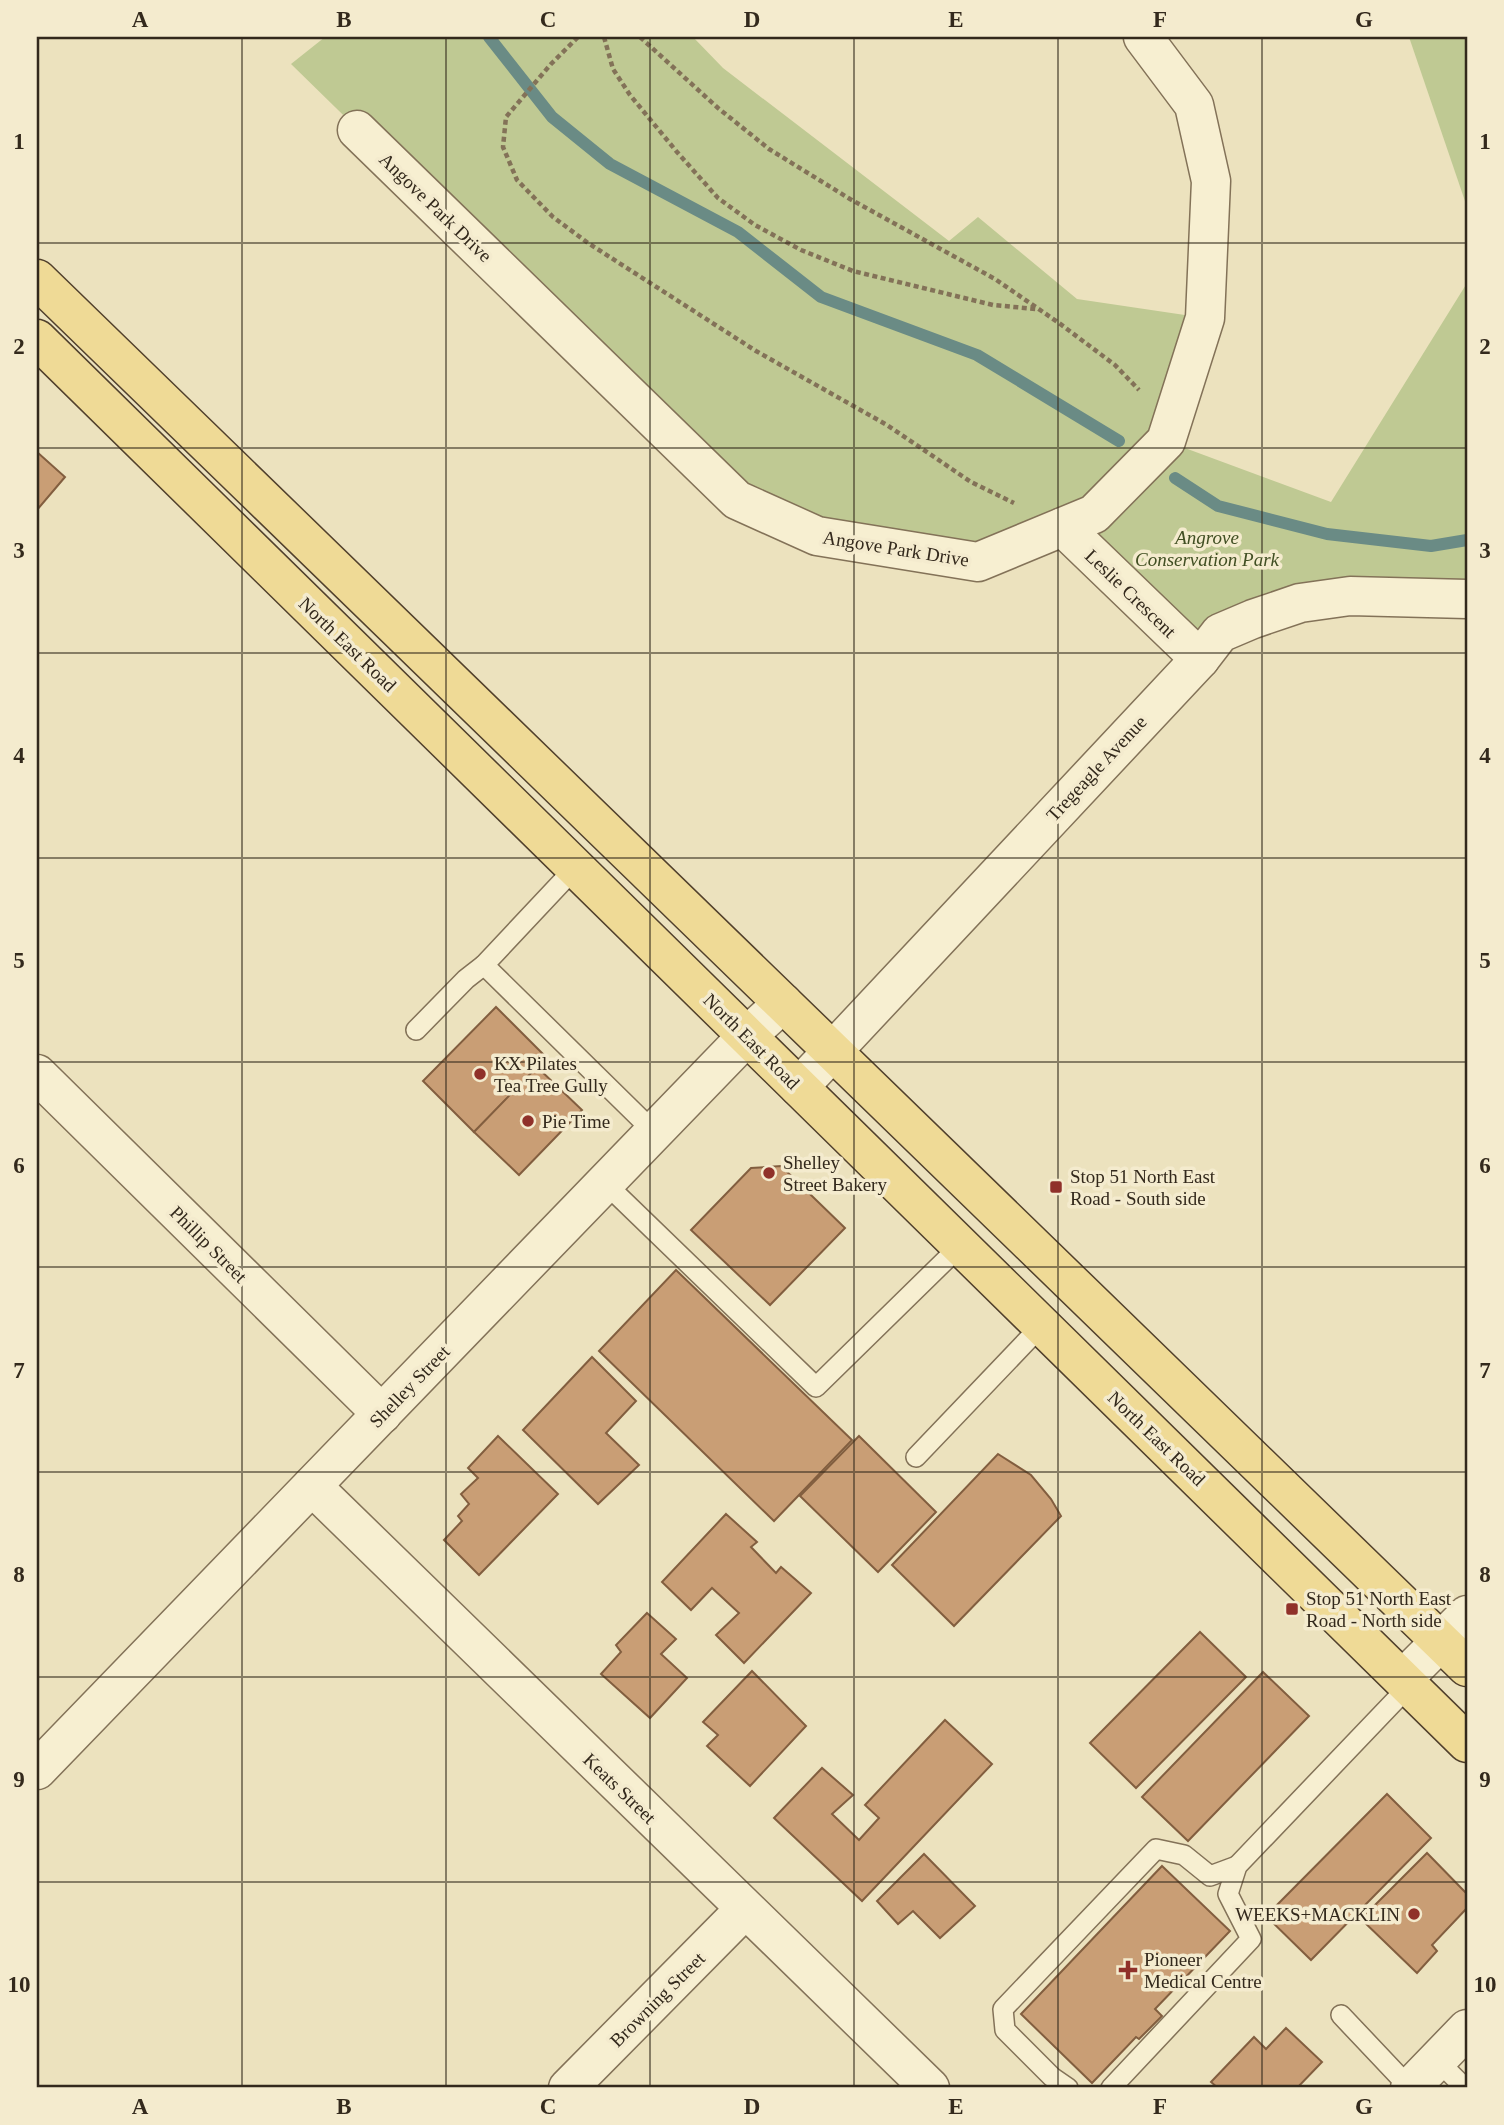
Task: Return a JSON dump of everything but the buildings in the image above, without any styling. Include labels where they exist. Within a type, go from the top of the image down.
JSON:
[{"type":"main road","points":[[37,279],[1467,1667]]},
{"type":"main road","name":"North East Road","points":[[37,339],[1467,1743]]},
{"type":"street","name":"Angove Park Drive","points":[[357,130],[737,500],[817,536],[978,562],[1094,514],[1166,442],[1205,318],[1211,181],[1194,105],[1143,37]]},
{"type":"street","name":"Leslie Crescent","points":[[1063,527],[1200,659]]},
{"type":"street","name":"Tregeagle Avenue","points":[[799,1087],[1133,727],[1200,659],[1220,633],[1300,603],[1350,596],[1467,599]]},
{"type":"street","name":"Shelley Street","points":[[37,1770],[747,1036],[783,1003]]},
{"type":"street","name":"Phillip Street","points":[[37,1074],[382,1414]]},
{"type":"street","name":"Keats Street","points":[[312,1486],[930,2088]]},
{"type":"street","points":[[1406,1682],[1440,1641],[1467,1615]]},
{"type":"street","name":"Browning Street","points":[[568,2088],[745,1909]]},
{"type":"street","points":[[1410,2088],[1467,2029]]},
{"type":"lane","points":[[416,1030],[466,979],[484,965],[576,867]]},
{"type":"lane","points":[[484,965],[654,1132]]},
{"type":"lane","points":[[605,1183],[816,1387],[961,1245]]},
{"type":"lane","points":[[916,1457],[1042,1325]]},
{"type":"lane","points":[[1111,2088],[1251,1939],[1228,1894],[1237,1866],[1406,1682]]},
{"type":"lane","points":[[1068,2088],[1052,2077],[1005,2030],[1003,2009],[1156,1849],[1184,1855],[1210,1876],[1237,1866]]},
{"type":"lane","points":[[1341,2015],[1410,2088]]},
{"type":"lane","points":[[1437,2060],[1465,2088]]},
{"type":"path","points":[[578,37],[506,117],[503,147],[517,180],[553,217],[588,243],[756,351],[887,425],[971,482],[1063,527]]},
{"type":"path","points":[[604,37],[613,69],[630,96],[718,198],[755,225],[801,250],[853,271],[993,305],[1038,309]]},
{"type":"path","points":[[639,37],[769,149],[850,199],[995,279],[1115,365],[1170,426]]},
{"type":"green space","name":"Angrove Conservation Park","points":[[325,37],[693,37],[723,68],[949,241],[978,217],[1077,299],[1205,318],[1166,441],[1331,502],[1467,283],[1467,599],[1350,596],[1200,659],[1063,527],[978,562],[737,500],[291,64]]},
{"type":"green space","points":[[1409,37],[1467,37],[1467,207]]},
{"type":"waterway","points":[[489,37],[552,117],[610,164],[738,232],[821,297],[977,355],[1119,441]]},
{"type":"waterway","points":[[1175,478],[1218,506],[1327,534],[1431,546],[1467,540]]},
{"type":"place","name":"KX Pilates Tea Tree Gully","points":[[480,1074]]},
{"type":"place","name":"Pie Time","points":[[528,1121]]},
{"type":"place","name":"Shelley Street Bakery","points":[[769,1173]]},
{"type":"place","name":"Stop 51 North East Road - South side","points":[[1056,1187]]},
{"type":"place","name":"Stop 51 North East Road - North side","points":[[1292,1609]]},
{"type":"place","name":"WEEKS+MACKLIN","points":[[1414,1914]]},
{"type":"place","name":"Pioneer Medical Centre","points":[[1128,1970]]}]
